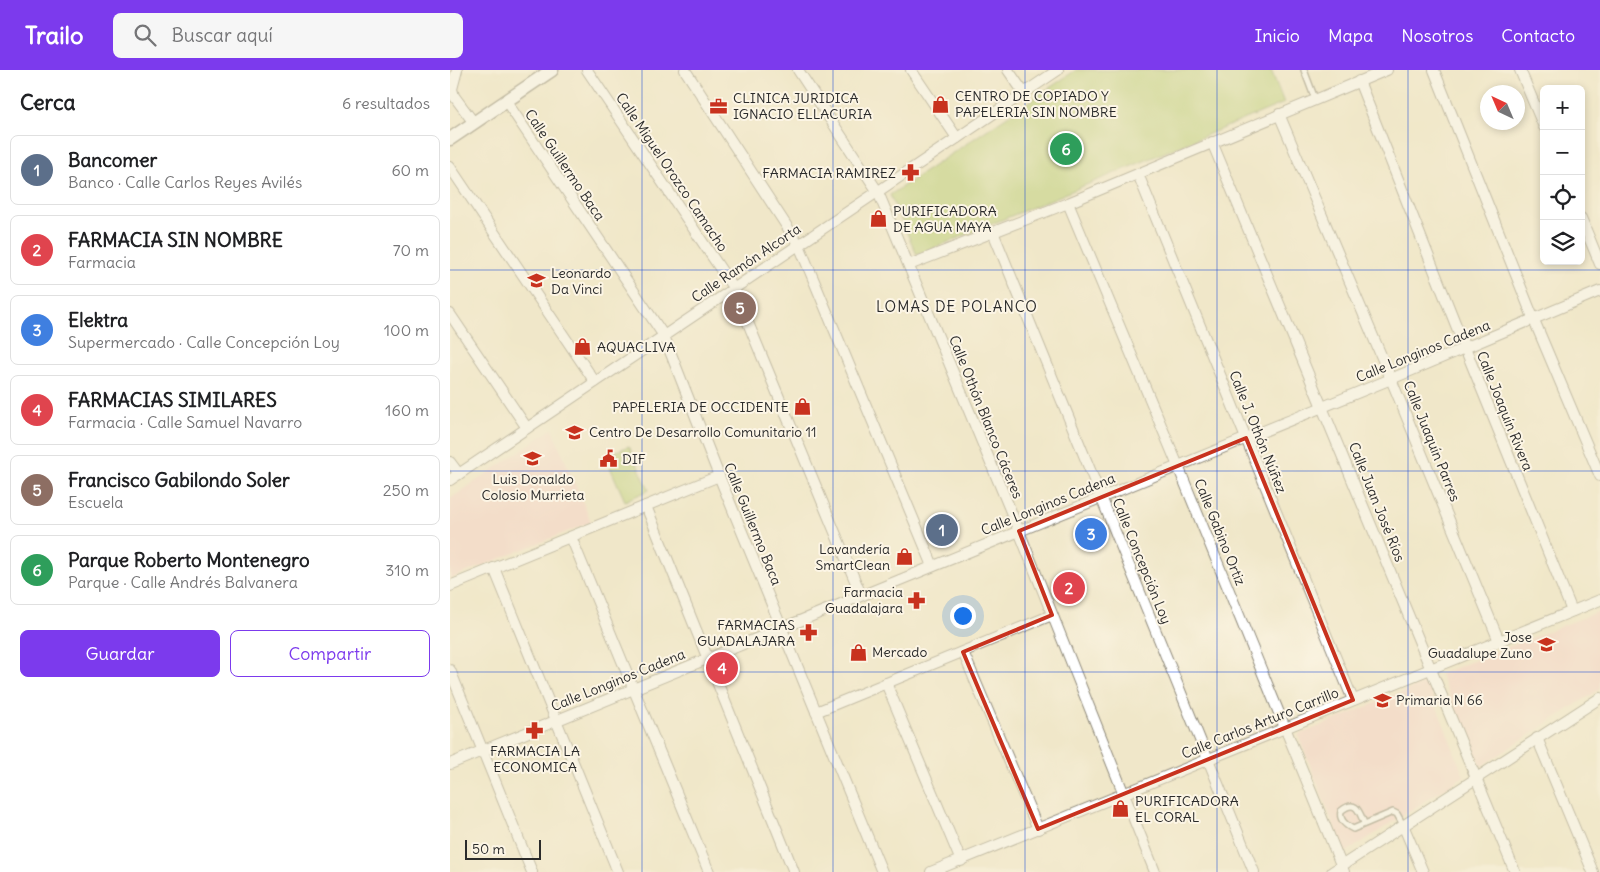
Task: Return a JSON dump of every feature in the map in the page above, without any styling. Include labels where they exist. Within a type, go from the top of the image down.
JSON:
[{"type":"street","points":[[457,70],[452,82],[454,96],[474,123]]},
{"type":"street","points":[[450,139],[552,70]]},
{"type":"street","name":"Calle Miguel Orozco Camacho","points":[[587,70],[734,289],[861,595]]},
{"type":"street","points":[[685,70],[799,245],[933,566]]},
{"type":"street","name":"Calle Othón Blanco Cáceres","points":[[798,70],[878,192],[1019,531],[1155,872]]},
{"type":"street","points":[[910,70],[957,138]]},
{"type":"street","points":[[1008,70],[1024,93]]},
{"type":"street","name":"Calle Ramón Alcorta","points":[[454,477],[1058,70]]},
{"type":"street","points":[[908,264],[1068,203],[1387,70]]},
{"type":"street","points":[[1434,70],[1534,320],[1600,476]]},
{"type":"street","points":[[1520,70],[1540,118]]},
{"type":"street","name":"Calle Joaquín Rivera","points":[[1359,81],[1572,611]]},
{"type":"street","name":"Calle Guillermo Baca","points":[[506,101],[664,336],[718,476],[882,872]]},
{"type":"street","name":"Calle Juaquín Parres","points":[[1279,114],[1392,379],[1498,641]]},
{"type":"street","name":"Calle Juan José Ríos","points":[[1212,142],[1515,872]]},
{"type":"street","points":[[450,167],[595,382]]},
{"type":"street","name":"Calle J. Othón Núñez","points":[[1138,174],[1353,700]]},
{"type":"street","name":"Calle Gabino Ortiz","points":[[1068,203],[1343,869]]},
{"type":"street","points":[[1582,220],[1600,264]]},
{"type":"street","name":"Calle Concepción Loy","points":[[993,232],[1254,872]]},
{"type":"street","name":"Calle Longinos Cadena","points":[[450,764],[1392,379],[1600,291]]},
{"type":"street","points":[[450,314],[527,428]]},
{"type":"street","points":[[450,462],[454,477]]},
{"type":"street","points":[[450,586],[718,476]]},
{"type":"street","points":[[646,506],[794,872]]},
{"type":"street","points":[[571,537],[709,872]]},
{"type":"street","points":[[494,568],[618,872]]},
{"type":"street","name":"Calle Carlos Arturo Carrillo","points":[[931,872],[1600,600]]},
{"type":"street","points":[[816,712],[1052,616]]},
{"type":"street","points":[[963,652],[1038,829]]},
{"type":"street","points":[[450,670],[532,872]]},
{"type":"street","points":[[886,684],[961,860]]},
{"type":"street","points":[[1332,872],[1343,869],[1403,825],[1600,698]]},
{"type":"street","points":[[1537,738],[1592,872]]},
{"type":"street","points":[[1403,825],[1423,872]]},
{"type":"lane","points":[[1304,70],[1315,99]]},
{"type":"lane","points":[[1364,823],[1359,810],[1354,806],[1341,810],[1340,816],[1348,827],[1353,828],[1393,812],[1397,814],[1403,825]]},
{"type":"highlighted area","points":[[1246,438],[1353,700],[1038,829],[963,652],[1052,615],[1019,531]]},
{"type":"shaded area","points":[[552,429],[591,522],[450,579],[450,499]]},
{"type":"shaded area","points":[[1600,611],[1600,689],[1480,767],[1440,674]]},
{"type":"shaded area","points":[[1427,682],[1464,776],[1345,853],[1298,735]]},
{"type":"green space","points":[[1076,70],[1271,70],[1284,103],[917,255],[890,195]]},
{"type":"green space","points":[[629,446],[649,490],[625,501],[605,456]]},
{"type":"place","name":"CENTRO DE COPIADO Y PAPELERIA SIN NOMBRE","points":[[941,104]]},
{"type":"place","name":"CLINICA JURIDICA IGNACIO ELLACURIA","points":[[719,106]]},
{"type":"place","name":"Parque Roberto Montenegro","points":[[1066,149]]},
{"type":"place","name":"FARMACIA RAMIREZ","points":[[910,173]]},
{"type":"place","name":"PURIFICADORA DE AGUA MAYA","points":[[879,219]]},
{"type":"place","name":"Leonardo Da Vinci","points":[[537,281]]},
{"type":"place","name":"Francisco Gabilondo Soler","points":[[740,308]]},
{"type":"place","name":"AQUACLIVA","points":[[583,347]]},
{"type":"place","name":"PAPELERIA DE OCCIDENTE","points":[[803,407]]},
{"type":"place","name":"Centro De Desarrollo Comunitario 11","points":[[575,432]]},
{"type":"place","name":"Luis Donaldo Colosio Murrieta","points":[[533,459]]},
{"type":"place","name":"DIF","points":[[608,459]]},
{"type":"place","name":"Bancomer","points":[[942,530]]},
{"type":"place","name":"Elektra","points":[[1091,534]]},
{"type":"place","name":"Lavandería SmartClean","points":[[904,557]]},
{"type":"place","name":"FARMACIA SIN NOMBRE","points":[[1069,588]]},
{"type":"place","name":"Farmacia Guadalajara","points":[[917,600]]},
{"type":"place","name":"FARMACIAS GUADALAJARA","points":[[809,633]]},
{"type":"place","name":"Jose Guadalupe Zuno","points":[[1546,645]]},
{"type":"place","name":"Mercado","points":[[858,652]]},
{"type":"place","name":"FARMACIAS SIMILARES","points":[[722,668]]},
{"type":"place","name":"Primaria N 66","points":[[1382,700]]},
{"type":"place","name":"FARMACIA LA ECONOMICA","points":[[535,731]]},
{"type":"place","name":"PURIFICADORA EL CORAL","points":[[1121,809]]},
{"type":"district","name":"LOMAS DE POLANCO","points":[[957,307]]}]
